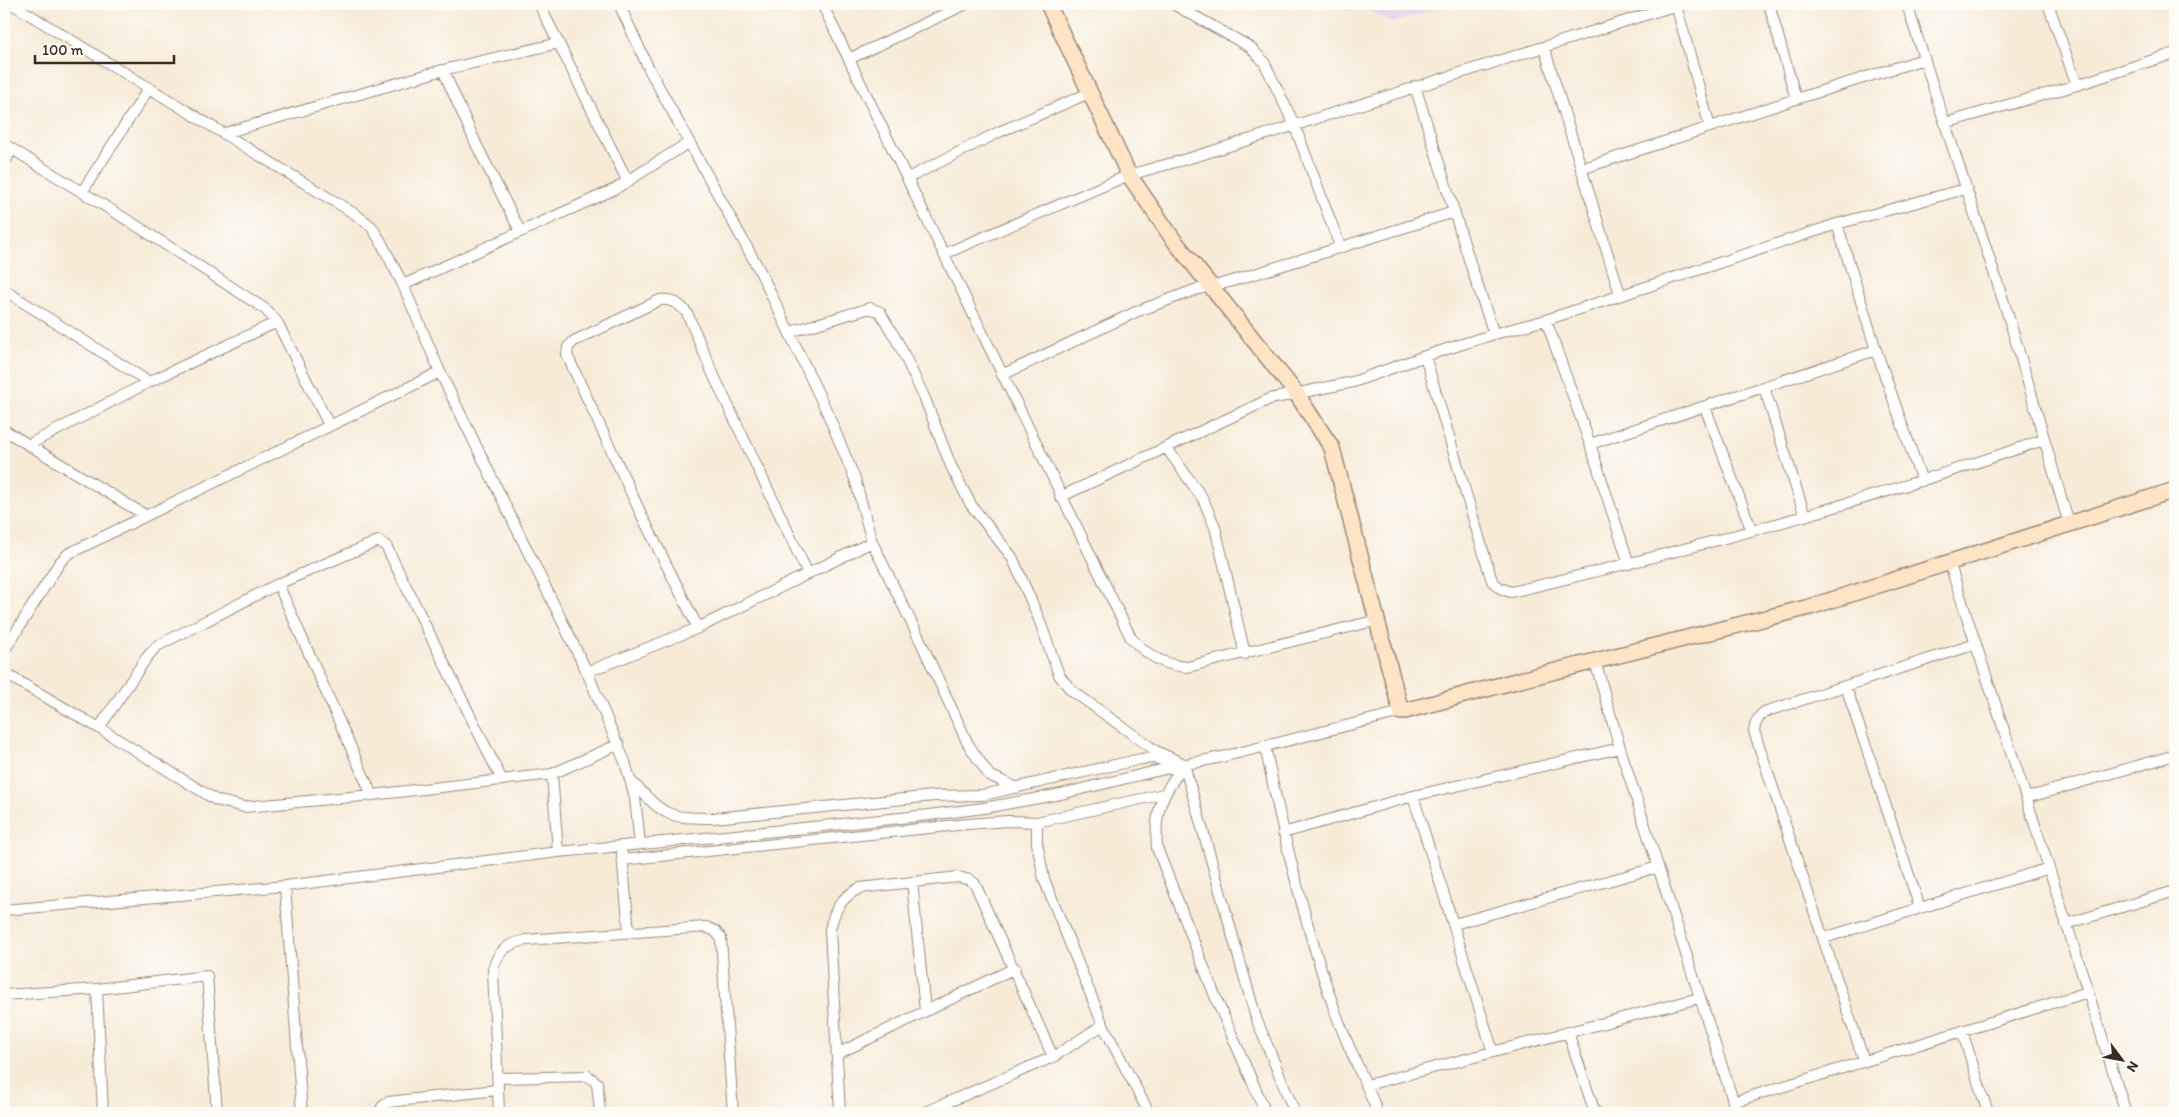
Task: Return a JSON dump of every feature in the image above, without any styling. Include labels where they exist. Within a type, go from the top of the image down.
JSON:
[{"type":"street","points":[[12,4],[363,219],[380,240],[403,285],[440,372],[587,672],[619,744],[635,798],[640,844]]},
{"type":"street","points":[[539,4],[628,182]]},
{"type":"street","points":[[619,4],[649,69],[688,143],[761,273],[828,412],[855,478],[872,542],[968,744],[989,775],[1017,788]]},
{"type":"street","points":[[822,4],[908,178],[1060,497],[1131,638],[1143,651],[1159,661],[1187,667],[1378,620]]},
{"type":"street","points":[[849,59],[966,4]]},
{"type":"street","points":[[1048,4],[1129,175],[1144,200],[1296,393],[1332,448],[1378,620],[1400,712]]},
{"type":"street","points":[[1173,4],[1257,53],[1264,62],[1294,124],[1340,246]]},
{"type":"street","points":[[944,254],[1129,175],[1197,156],[1415,86],[1544,48],[1678,4],[1710,127]]},
{"type":"street","points":[[1769,4],[1796,99]]},
{"type":"street","points":[[1907,4],[1965,189],[2006,308],[2069,524]]},
{"type":"street","points":[[2048,4],[2076,86]]},
{"type":"street","points":[[225,133],[443,70],[559,43]]},
{"type":"street","points":[[1544,48],[1620,294]]},
{"type":"street","points":[[1945,123],[2076,86],[2175,53]]},
{"type":"street","points":[[1581,169],[1924,59]]},
{"type":"street","points":[[443,70],[477,146],[520,231]]},
{"type":"street","points":[[1415,86],[1494,334]]},
{"type":"street","points":[[82,192],[149,88]]},
{"type":"street","points":[[908,178],[1000,132],[1090,93]]},
{"type":"street","points":[[403,285],[628,182],[688,143]]},
{"type":"street","points":[[4,164],[8,147],[265,309],[277,322],[329,425]]},
{"type":"street","points":[[1060,497],[1270,399],[1353,382],[1425,356],[1546,320],[1620,294],[1837,224],[1965,189]]},
{"type":"street","points":[[1002,375],[1138,312],[1210,286],[1454,212]]},
{"type":"street","points":[[1837,224],[1876,350],[1922,481]]},
{"type":"street","points":[[4,290],[149,382]]},
{"type":"street","points":[[698,628],[642,516],[567,355],[568,347],[574,341],[660,300],[672,301],[681,306],[686,313],[808,574]]},
{"type":"street","points":[[790,332],[870,308],[880,312],[900,346],[971,505],[1012,557],[1039,619],[1062,681],[1071,690],[1156,751],[1181,765],[1256,1018],[1295,1113]]},
{"type":"street","points":[[1546,320],[1590,444],[1629,564]]},
{"type":"street","points":[[28,445],[149,382],[277,322]]},
{"type":"street","points":[[1590,444],[1876,350]]},
{"type":"street","points":[[1425,356],[1492,580],[1496,585],[1511,592],[1629,564],[1805,516],[1922,481],[2043,440]]},
{"type":"street","points":[[4,651],[60,562],[68,554],[440,372]]},
{"type":"street","points":[[1764,387],[1805,516]]},
{"type":"street","points":[[1705,407],[1752,531]]},
{"type":"street","points":[[4,430],[145,515]]},
{"type":"street","points":[[1166,447],[1203,499],[1216,527],[1245,654]]},
{"type":"street","points":[[4,910],[284,886],[558,852],[929,815],[984,808],[1062,794],[1265,746],[1810,607],[2175,490]]},
{"type":"street","points":[[99,728],[147,657],[157,646],[278,584],[375,541],[384,544],[502,780]]},
{"type":"street","points":[[587,672],[698,628],[872,542]]},
{"type":"street","points":[[1950,562],[2126,1113]]},
{"type":"street","points":[[278,584],[372,795]]},
{"type":"street","points":[[1864,1061],[1754,731],[1755,726],[1757,720],[1764,712],[1976,644]]},
{"type":"street","points":[[1595,661],[1620,748],[1737,1113]]},
{"type":"street","points":[[4,673],[99,728],[216,800],[234,806],[244,807],[372,795],[552,774],[619,744]]},
{"type":"street","points":[[1846,687],[1920,908]]},
{"type":"street","points":[[1265,746],[1283,833],[1316,955],[1334,1010],[1378,1113]]},
{"type":"street","points":[[1283,833],[1413,796],[1620,748]]},
{"type":"street","points":[[2026,798],[2175,756]]},
{"type":"street","points":[[631,781],[661,811],[682,818],[748,816],[813,807],[934,796],[983,795],[1141,759],[1161,759],[1181,765]]},
{"type":"street","points":[[1181,765],[1164,794],[1155,826],[1157,848],[1217,1001],[1266,1113]]},
{"type":"street","points":[[552,774],[558,852]]},
{"type":"street","points":[[622,860],[967,824],[1008,821],[1037,822],[1164,794]]},
{"type":"street","points":[[1413,796],[1492,1052]]},
{"type":"street","points":[[1037,822],[1037,843],[1044,879],[1103,1024],[1149,1113]]},
{"type":"street","points":[[621,846],[629,932]]},
{"type":"street","points":[[1454,924],[1658,867]]},
{"type":"street","points":[[1824,938],[2049,868]]},
{"type":"street","points":[[840,1113],[830,930],[839,904],[848,894],[860,888],[958,877],[970,880],[975,884],[1015,968],[1053,1057]]},
{"type":"street","points":[[912,882],[925,1011]]},
{"type":"street","points":[[284,886],[302,1113]]},
{"type":"street","points":[[2066,924],[2175,891]]},
{"type":"street","points":[[499,1113],[493,969],[496,959],[504,948],[512,943],[526,940],[706,927],[719,934],[721,938],[734,1113]]},
{"type":"street","points":[[837,1054],[1015,968]]},
{"type":"street","points":[[4,995],[98,989],[207,976],[217,1113]]},
{"type":"street","points":[[98,989],[103,1113]]},
{"type":"street","points":[[1733,1102],[2088,992]]},
{"type":"street","points":[[1367,1085],[1699,998]]},
{"type":"street","points":[[923,1113],[1053,1057],[1103,1024]]},
{"type":"street","points":[[1962,1031],[1988,1113]]},
{"type":"street","points":[[1568,1032],[1595,1113]]},
{"type":"street","points":[[498,1078],[588,1076],[597,1083],[600,1113]]},
{"type":"street","points":[[380,1113],[388,1102],[498,1090]]},
{"type":"shaded area","points":[[1357,4],[1450,4],[1393,23]]}]
